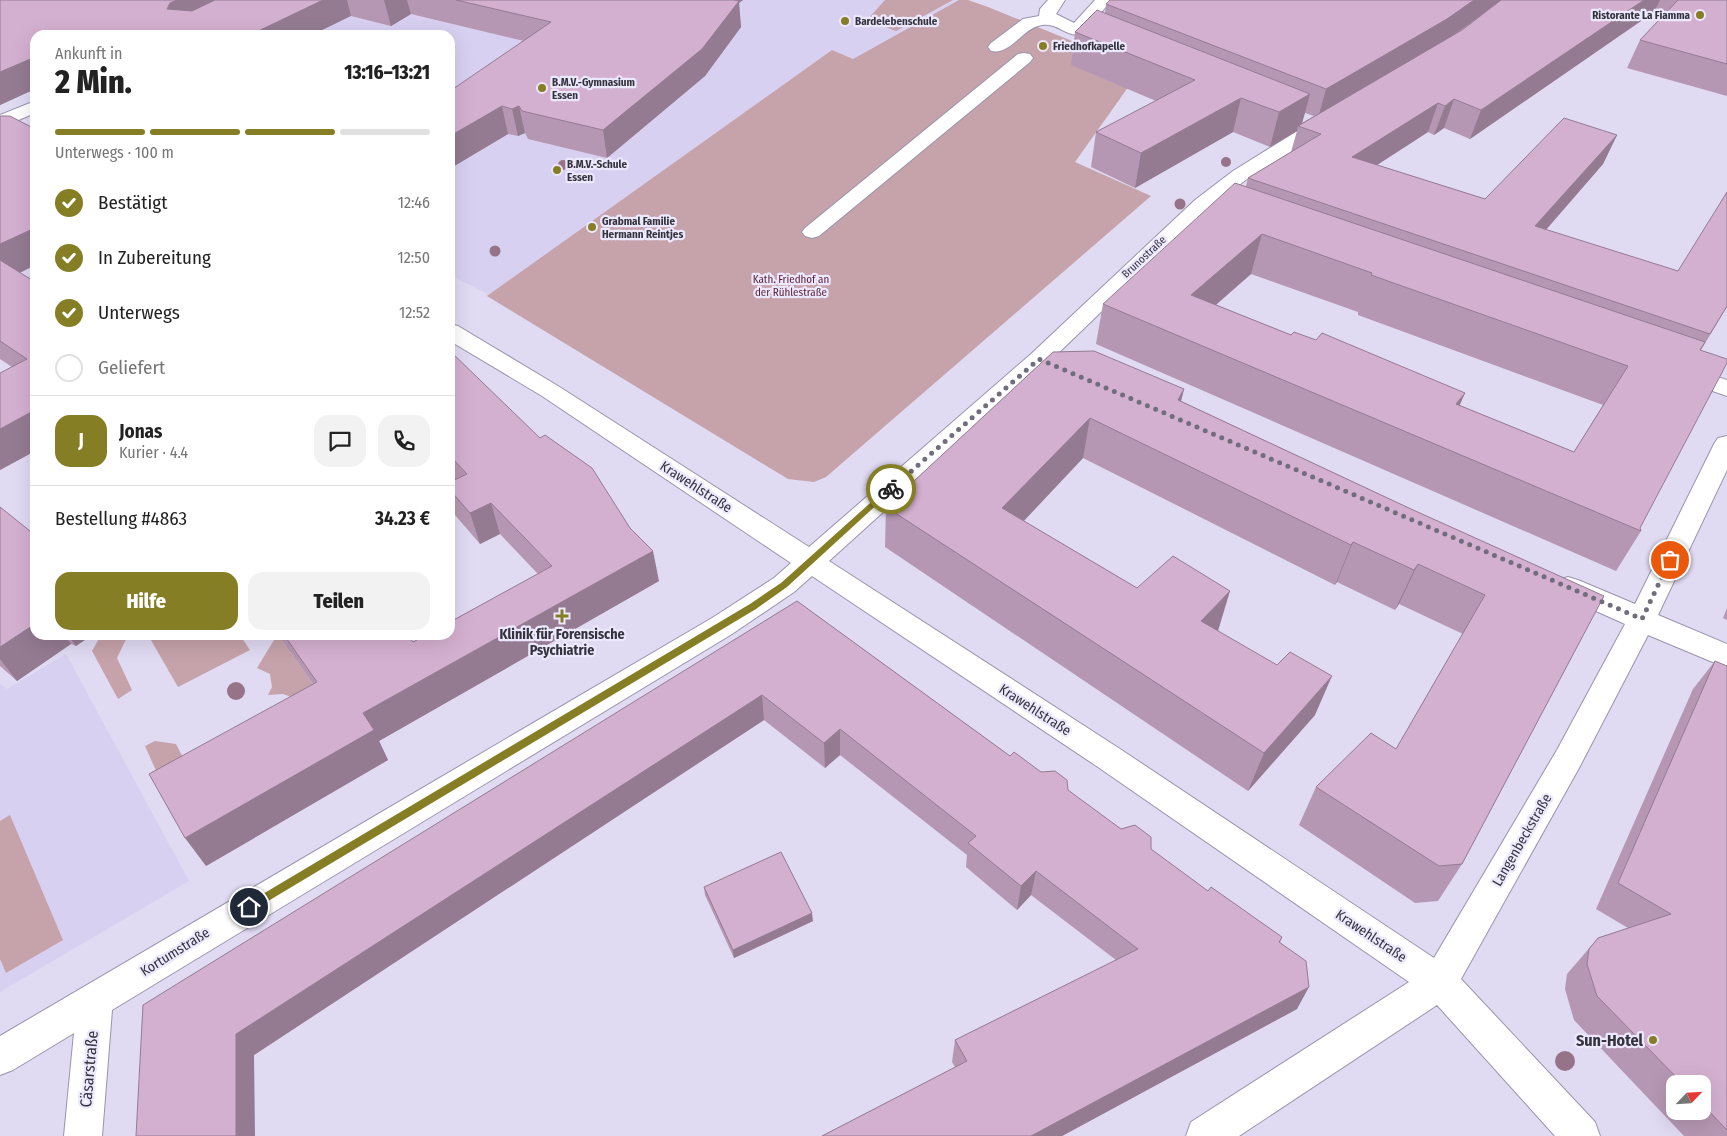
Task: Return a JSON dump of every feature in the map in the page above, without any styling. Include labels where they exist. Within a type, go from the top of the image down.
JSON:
[{"type":"street","points":[[1057,0],[1048,9],[1047,16],[1093,37]]},
{"type":"street","points":[[1076,30],[1104,0]]},
{"type":"street","points":[[997,47],[1029,23],[1050,18]]},
{"type":"street","points":[[812,232],[1024,58]]},
{"type":"street","points":[[0,122],[30,109]]},
{"type":"street","name":"Brunostraße","points":[[809,562],[1050,364],[1202,204],[1309,123],[1342,112]]},
{"type":"street","points":[[1202,204],[1227,213]]},
{"type":"street","name":"Krawehlstraße","points":[[455,334],[550,391],[1106,756],[1440,982],[1580,1136]]},
{"type":"street","points":[[1659,364],[1727,388]]},
{"type":"street","name":"Langenbeckstraße","points":[[1205,1136],[1440,982],[1568,759],[1642,619],[1727,444]]},
{"type":"street","name":"Kortumstraße","points":[[0,1057],[730,621],[784,585],[809,562]]},
{"type":"street","points":[[1547,578],[1727,658]]},
{"type":"street","name":"Cäsarstraße","points":[[83,1136],[95,1002]]},
{"type":"shaded area","name":"B.M.V.-Schule Essen","points":[[306,0],[959,0],[853,59],[832,50],[487,296],[486,293],[455,278],[455,30],[240,30]]},
{"type":"shaded area","points":[[66,654],[189,881],[0,992],[0,684],[7,689]]},
{"type":"green space","points":[[885,0],[953,0],[896,31],[867,20]]},
{"type":"green space","name":"Kath. Friedhof an der Rühlestraße","points":[[959,0],[968,0],[988,7],[1141,69],[1075,162],[1151,196],[826,477],[814,482],[788,479],[487,296],[832,50],[853,59]]},
{"type":"green space","points":[[98,640],[126,640],[117,658],[132,690],[118,699],[92,651]]},
{"type":"green space","points":[[151,640],[243,640],[250,650],[178,687]]},
{"type":"green space","points":[[274,640],[282,640],[333,712],[283,694],[268,695],[272,687],[270,674],[257,668]]},
{"type":"green space","points":[[155,741],[176,744],[195,781],[170,802],[145,746]]},
{"type":"green space","points":[[10,815],[63,940],[6,973],[0,959],[0,821]]},
{"type":"building","points":[[0,0],[177,0],[170,3],[167,9],[192,11],[215,0],[323,0],[260,30],[30,30],[30,59],[0,72]]},
{"type":"building","points":[[456,0],[739,1],[702,49],[603,130],[522,111],[519,106],[512,109],[502,106],[455,133],[455,88],[551,22]]},
{"type":"building","points":[[1110,0],[1474,0],[1447,19],[1326,89],[1106,4]]},
{"type":"building","points":[[1501,0],[1644,0],[1481,110],[1454,99],[1445,106],[1438,103],[1352,157],[1485,199],[1564,118],[1617,135],[1535,226],[1678,271],[1727,192],[1727,306],[1710,334],[1248,178],[1321,134],[1298,126],[1462,30]]},
{"type":"building","points":[[1678,0],[1727,0],[1727,64],[1640,40]]},
{"type":"building","points":[[1097,10],[1310,94],[1279,112],[1241,98],[1141,153],[1096,132],[1195,80],[1075,32]]},
{"type":"building","points":[[0,116],[10,116],[30,126],[30,230],[0,244]]},
{"type":"building","points":[[1235,183],[1705,342],[1700,350],[1727,359],[1727,363],[1640,528],[1641,531],[1103,304]],"holes":[[[1262,234],[1372,273],[1371,275],[1628,366],[1574,452],[1456,404],[1465,393],[1322,333],[1316,340],[1294,332],[1291,335],[1191,295]]]},
{"type":"building","points":[[0,260],[30,279],[30,413],[0,429],[0,373],[27,359],[0,341]]},
{"type":"building","points":[[1094,351],[1184,389],[1178,400],[1411,509],[1604,596],[1462,864],[1439,866],[1316,787],[1371,733],[1396,749],[1485,595],[1418,564],[1414,570],[1353,542],[1351,545],[1090,418],[1002,508],[1137,588],[1173,556],[1230,591],[1201,621],[1277,665],[1290,652],[1332,676],[1264,753],[886,507],[1053,352]]},
{"type":"building","name":"Klinik für Forensische Psychiatrie","points":[[455,356],[540,438],[545,435],[592,468],[630,528],[653,551],[363,713],[374,730],[185,838],[149,774],[317,682],[288,640],[411,640],[413,642],[417,640],[455,640],[455,619],[552,566],[491,503],[470,513],[455,496],[455,480],[467,474],[455,461]]},
{"type":"building","points":[[0,507],[30,531],[30,627],[0,647]]},
{"type":"building","points":[[797,601],[1010,756],[1014,752],[1041,772],[1055,771],[1067,780],[1068,790],[1121,829],[1135,825],[1151,837],[1151,849],[1208,891],[1211,887],[1282,937],[1279,942],[1306,961],[1309,987],[1031,1136],[822,1136],[967,1061],[955,1040],[1138,949],[1036,871],[1021,886],[968,843],[976,836],[840,729],[824,743],[762,695],[236,1034],[236,1136],[136,1136],[143,1005]]},
{"type":"building","points":[[1715,661],[1727,666],[1727,1130],[1711,1113],[1711,1075],[1674,1075],[1597,996],[1587,964],[1589,949],[1598,938],[1671,914],[1618,883]]},
{"type":"building","points":[[781,852],[812,913],[733,950],[704,887]]},
{"type":"way so far","points":[[891,489],[1039,359],[1642,619],[1670,560]]},
{"type":"place","name":"Ristorante La Fiamma","points":[[1700,15]]},
{"type":"place","name":"Bardelebenschule","points":[[845,21]]},
{"type":"place","name":"Friedhofkapelle","points":[[1043,46]]},
{"type":"place","name":"B.M.V.-Gymnasium Essen","points":[[542,88]]},
{"type":"place","name":"B.M.V.-Schule Essen","points":[[557,170]]},
{"type":"place","name":"Grabmal Familie Hermann Reintjes","points":[[592,227]]},
{"type":"place","name":"Klinik für Forensische Psychiatrie","points":[[562,616]]},
{"type":"place","name":"Sun-Hotel","points":[[1653,1040]]},
{"type":"route","points":[[249,907],[753,606],[784,585],[891,489]]}]
